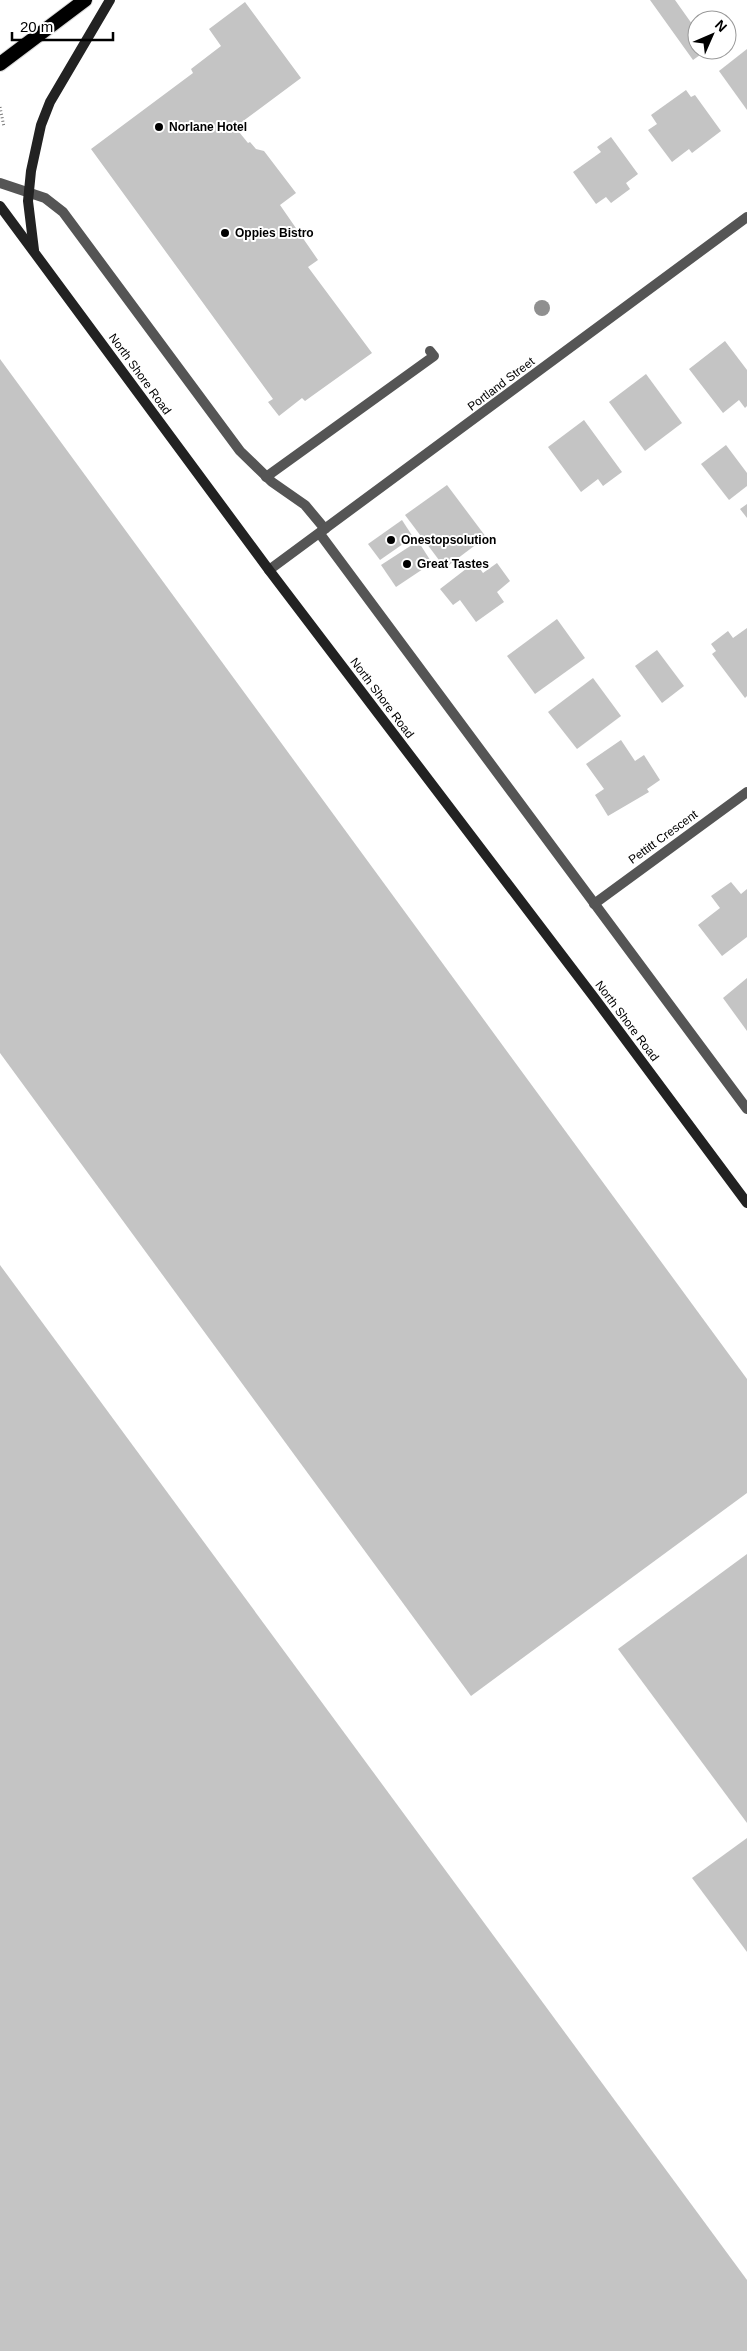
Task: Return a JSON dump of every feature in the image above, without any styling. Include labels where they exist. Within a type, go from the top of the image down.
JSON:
[{"type":"highway","points":[[0,64],[85,0]]},
{"type":"main road","points":[[35,253],[29,218],[29,192],[37,143],[46,109],[110,0]]},
{"type":"main road","name":"North Shore Road","points":[[0,206],[269,570],[590,992],[747,1203]]},
{"type":"street","points":[[0,183],[53,202],[63,212],[240,451],[266,477],[305,505],[322,532],[594,904],[747,1109]]},
{"type":"street","name":"Portland Street","points":[[269,570],[747,217]]},
{"type":"street","points":[[266,477],[434,356],[430,351]]},
{"type":"street","name":"Pettitt Crescent","points":[[594,904],[747,792]]},
{"type":"path","points":[[0,107],[4,127]]},
{"type":"building","points":[[650,0],[675,0],[687,17],[687,52]]},
{"type":"building","name":"Oppies Bistro","points":[[245,2],[301,78],[235,127],[248,143],[250,142],[256,149],[264,151],[296,193],[280,205],[318,260],[308,267],[372,353],[305,401],[302,398],[279,416],[268,402],[273,399],[91,149],[193,73],[191,69],[221,46],[209,29]]},
{"type":"building","points":[[747,49],[747,110],[719,71],[733,60],[737,60],[737,57]]},
{"type":"building","points":[[686,90],[691,97],[695,95],[721,131],[692,153],[689,149],[672,162],[648,130],[657,124],[651,115]]},
{"type":"building","points":[[611,137],[638,174],[626,183],[630,189],[611,203],[606,197],[596,204],[573,172],[601,152],[597,147]]},
{"type":"building","points":[[725,341],[747,370],[747,406],[745,408],[739,400],[723,413],[689,369]]},
{"type":"building","points":[[0,359],[747,1379],[747,1493],[471,1696],[0,1053]]},
{"type":"building","points":[[646,374],[682,423],[645,451],[609,402]]},
{"type":"building","points":[[584,420],[622,472],[603,486],[598,479],[581,492],[548,447]]},
{"type":"building","points":[[726,445],[747,473],[747,486],[729,500],[701,464]]},
{"type":"building","points":[[447,485],[486,537],[445,568],[405,515]]},
{"type":"building","points":[[747,504],[747,518],[740,509]]},
{"type":"building","name":"Onestopsolution","points":[[402,520],[413,537],[380,560],[368,544]]},
{"type":"building","name":"Great Tastes","points":[[418,541],[432,563],[396,587],[381,565]]},
{"type":"building","points":[[475,562],[483,573],[497,563],[510,581],[497,592],[504,602],[476,622],[460,600],[453,605],[440,589]]},
{"type":"building","points":[[557,619],[585,658],[535,694],[507,656]]},
{"type":"building","points":[[747,628],[747,696],[745,698],[712,654],[716,651],[711,644],[728,631],[733,638]]},
{"type":"building","points":[[657,650],[684,686],[662,703],[635,666]]},
{"type":"building","points":[[593,678],[621,716],[577,749],[548,712]]},
{"type":"building","points":[[621,740],[635,761],[644,755],[660,780],[647,789],[649,792],[608,816],[595,795],[604,789],[586,764]]},
{"type":"building","points":[[731,882],[741,894],[747,889],[747,937],[722,956],[698,925],[720,908],[711,896]]},
{"type":"building","points":[[747,978],[747,1031],[723,998]]},
{"type":"building","points":[[0,1265],[747,2280],[747,2351],[0,2351]]},
{"type":"building","points":[[747,1554],[747,1823],[618,1649]]},
{"type":"building","points":[[747,1838],[747,1952],[692,1878]]},
{"type":"place","name":"Norlane Hotel","points":[[159,127]]},
{"type":"place","name":"Oppies Bistro","points":[[225,233]]},
{"type":"place","name":"Onestopsolution","points":[[391,540]]},
{"type":"place","name":"Great Tastes","points":[[407,564]]}]
